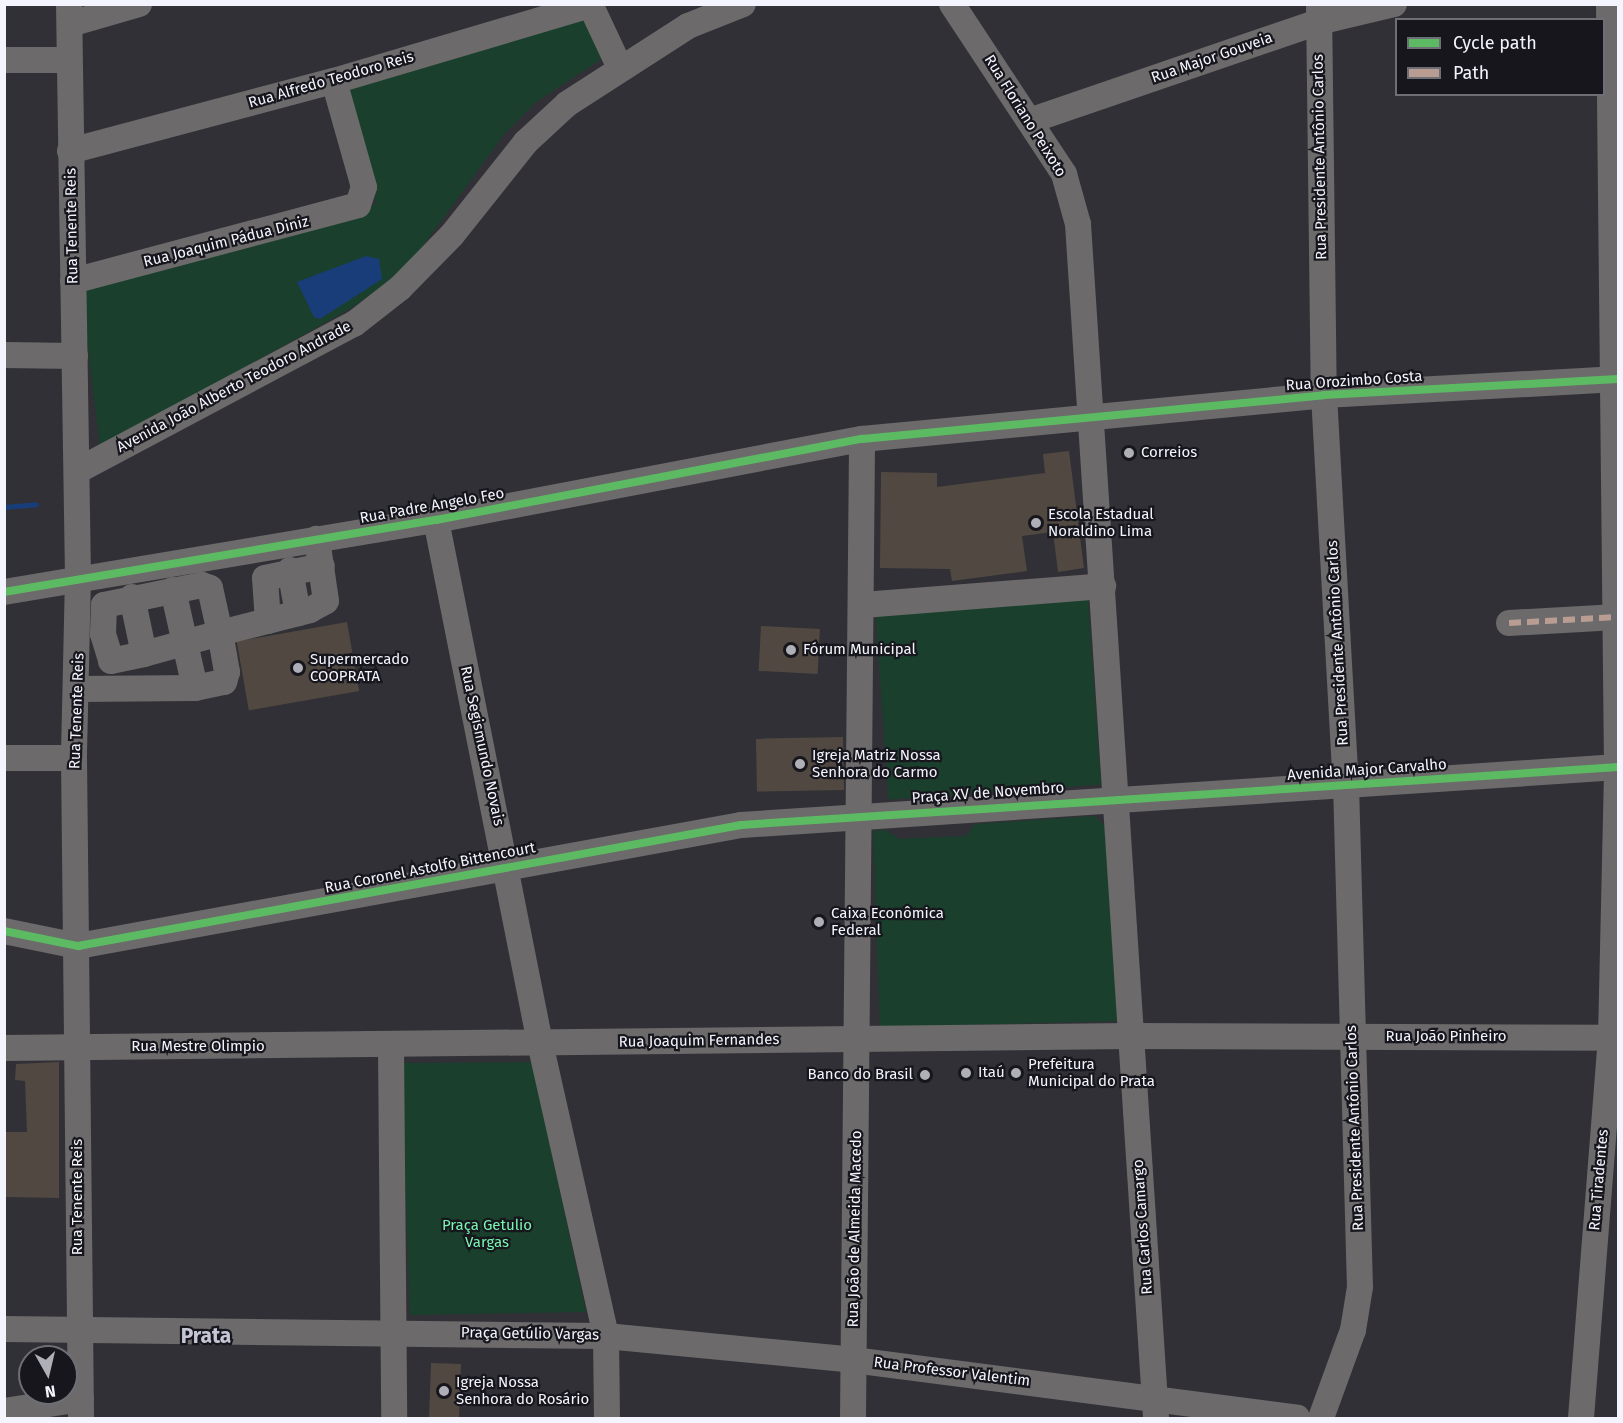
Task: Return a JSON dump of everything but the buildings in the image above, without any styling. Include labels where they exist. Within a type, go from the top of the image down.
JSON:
[{"type":"street","points":[[70,14],[139,4]]},
{"type":"street","name":"Avenida João Alberto Teodoro Andrade","points":[[77,471],[354,324],[400,288],[452,235],[526,142],[619,66],[688,26],[743,4]]},
{"type":"street","name":"Rua Floriano Peixoto","points":[[952,4],[1032,120],[1073,198],[1092,414]]},
{"type":"street","name":"Rua Major Gouveia","points":[[1032,120],[1319,13],[1394,4]]},
{"type":"street","name":"Rua Tiradentes","points":[[1581,1419],[1615,1037],[1618,767],[1617,379],[1609,4]]},
{"type":"street","points":[[590,5],[619,66]]},
{"type":"street","name":"Rua Alfredo Teodoro Reis","points":[[70,151],[334,81],[590,5]]},
{"type":"street","name":"Rua Presidente Antônio Carlos","points":[[1319,13],[1324,395],[1346,784],[1359,1307],[1321,1419]]},
{"type":"street","name":"Rua Tenente Reis","points":[[70,14],[70,151],[79,689],[74,758],[78,946],[81,1409]]},
{"type":"street","points":[[4,60],[69,60]]},
{"type":"street","name":"Rua Joaquim Pádua Diniz","points":[[73,281],[345,212],[364,199],[364,187],[334,81]]},
{"type":"street","points":[[4,355],[75,356]]},
{"type":"street","name":"Rua Orozimbo Costa","points":[[1092,414],[1324,395],[1617,379]]},
{"type":"street","points":[[1092,414],[1130,1036],[857,1040],[863,605],[862,439],[1092,414]]},
{"type":"street","name":"Rua Padre Angelo Feo","points":[[4,591],[78,577],[436,520],[862,439]]},
{"type":"street","name":"Rua Segismundo Novais","points":[[436,520],[540,1043]]},
{"type":"street","points":[[210,588],[173,590],[132,597],[104,605],[101,610],[107,659],[144,654],[186,643],[298,613],[326,601],[317,539]]},
{"type":"street","points":[[79,689],[195,688],[226,678],[220,633],[204,557]]},
{"type":"street","points":[[268,621],[266,578],[290,570],[322,566]]},
{"type":"street","points":[[290,570],[298,613]]},
{"type":"street","points":[[863,605],[1103,586]]},
{"type":"street","points":[[173,590],[195,688]]},
{"type":"street","points":[[132,597],[144,654]]},
{"type":"street","points":[[1509,623],[1617,617]]},
{"type":"street","points":[[4,758],[74,758]]},
{"type":"street","name":"Avenida Major Carvalho","points":[[1116,798],[1618,767]]},
{"type":"street","name":"Praça XV de Novembro","points":[[861,814],[1116,798]]},
{"type":"street","name":"Rua Coronel Astolfo Bittencourt","points":[[4,931],[78,946],[507,868],[661,837],[861,814]]},
{"type":"street","name":"Rua João Pinheiro","points":[[1130,1036],[1615,1037]]},
{"type":"street","name":"Rua Carlos Camargo","points":[[1130,1036],[1156,1409]]},
{"type":"street","name":"Rua Joaquim Fernandes","points":[[540,1043],[857,1040]]},
{"type":"street","name":"Rua João de Almeida Macedo","points":[[853,1419],[857,1040]]},
{"type":"street","points":[[394,1419],[396,1331],[391,1047],[540,1043]]},
{"type":"street","name":"Praça Getúlio Vargas","points":[[4,1329],[396,1331],[606,1336],[540,1043]]},
{"type":"street","name":"Rua Mestre Olimpio","points":[[4,1048],[391,1047]]},
{"type":"street","points":[[606,1336],[607,1419]]},
{"type":"street","name":"Rua Professor Valentim","points":[[606,1336],[853,1359],[1156,1409],[1297,1419]]},
{"type":"street","points":[[4,1411],[81,1409]]},
{"type":"green space","points":[[588,18],[606,56],[536,102],[505,133],[423,246],[389,282],[350,309],[100,447],[81,291],[376,204],[344,89]]},
{"type":"green space","points":[[1088,599],[1101,785],[888,799],[876,614]]},
{"type":"green space","points":[[1095,816],[1107,828],[1118,1021],[880,1027],[873,831],[886,830],[899,839],[966,836],[975,824]]},
{"type":"green space","name":"Praça Getulio Vargas","points":[[532,1062],[586,1312],[410,1315],[401,1063]]},
{"type":"water","points":[[366,256],[379,259],[382,279],[320,319],[314,317],[297,282]]},
{"type":"waterway","points":[[4,507],[36,504]]},
{"type":"marked path","points":[[1509,623],[1617,617]]},
{"type":"cycle path","points":[[4,592],[436,520],[862,439],[1324,395],[1618,379]]},
{"type":"cycle path","points":[[4,931],[78,946],[741,825],[1618,767]]},
{"type":"place","name":"Correios","points":[[1129,453]]},
{"type":"place","name":"Escola Estadual Noraldino Lima","points":[[1036,523]]},
{"type":"place","name":"Fórum Municipal","points":[[791,650]]},
{"type":"place","name":"Supermercado COOPRATA","points":[[298,668]]},
{"type":"place","name":"Igreja Matriz Nossa Senhora do Carmo","points":[[800,764]]},
{"type":"place","name":"Caixa Econômica Federal","points":[[819,922]]},
{"type":"place","name":"Itaú","points":[[966,1073]]},
{"type":"place","name":"Prefeitura Municipal do Prata","points":[[1016,1073]]},
{"type":"place","name":"Banco do Brasil","points":[[925,1075]]},
{"type":"place","name":"Igreja Nossa Senhora do Rosário","points":[[444,1391]]},
{"type":"district","name":"Prata","points":[[206,1336]]}]
